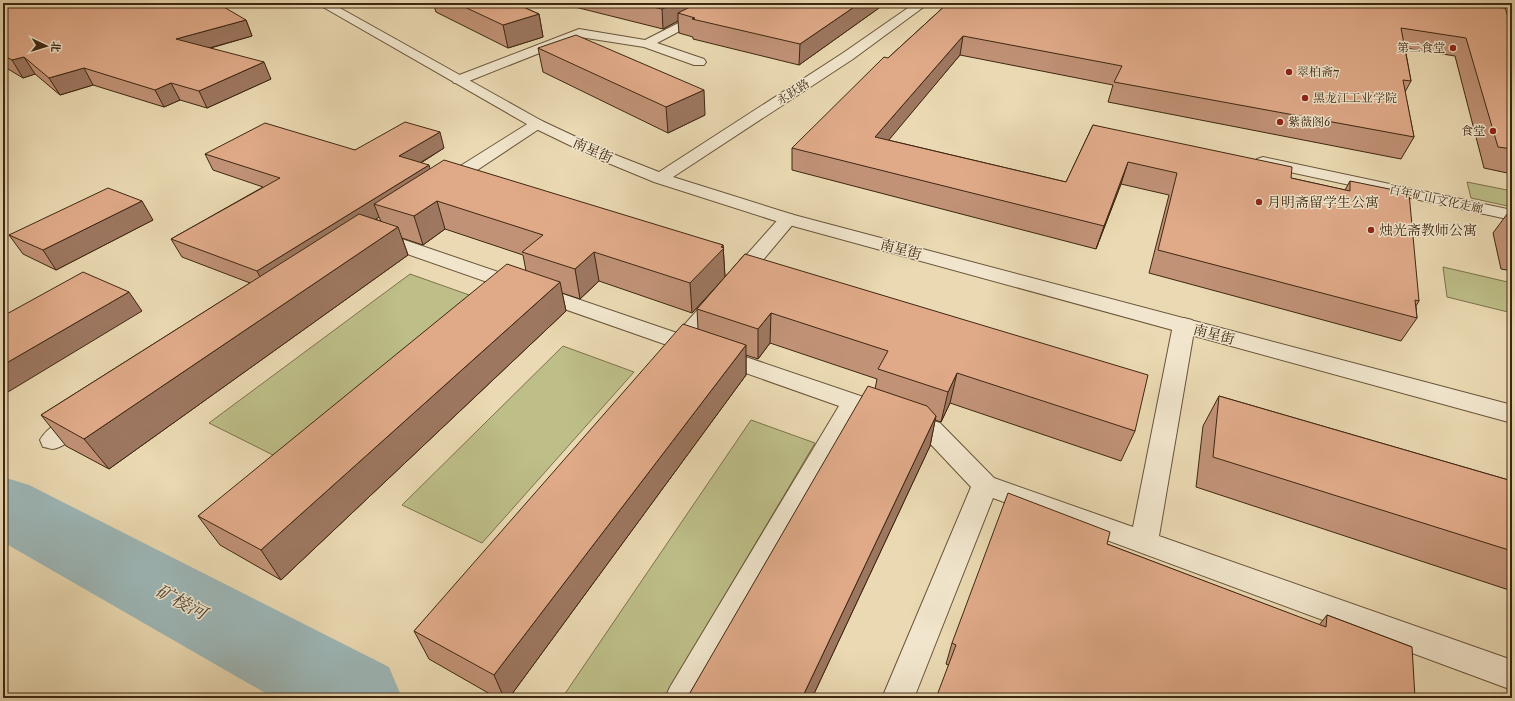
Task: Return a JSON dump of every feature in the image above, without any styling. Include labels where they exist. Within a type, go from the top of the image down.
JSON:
[{"type":"street","name":"南星街","points":[[322,3],[537,124],[602,155],[660,178],[788,219],[1512,414]]},
{"type":"street","points":[[646,44],[727,3]]},
{"type":"street","name":"永跃路","points":[[660,178],[848,56],[923,3]]},
{"type":"street","points":[[459,80],[579,33],[646,44],[699,62]]},
{"type":"street","points":[[426,195],[537,124]]},
{"type":"street","name":"百年矿山文化走廊","points":[[1248,159],[1512,215]]},
{"type":"street","points":[[660,366],[788,219]]},
{"type":"street","points":[[371,230],[494,288],[682,342],[931,429],[985,485],[1512,675]]},
{"type":"street","points":[[1144,542],[1184,325]]},
{"type":"street","points":[[681,698],[853,402]]},
{"type":"street","points":[[52,440],[98,410]]},
{"type":"street","points":[[898,698],[985,485]]},
{"type":"green space","points":[[1467,182],[1512,191],[1512,207],[1471,198]]},
{"type":"green space","points":[[1443,267],[1512,283],[1512,313],[1447,297]]},
{"type":"green space","points":[[410,274],[472,296],[277,457],[209,423]]},
{"type":"green space","points":[[563,346],[634,372],[482,543],[402,505]]},
{"type":"green space","points":[[751,420],[815,443],[664,698],[562,698]]},
{"type":"building","points":[[3,3],[217,3],[246,20],[176,39],[264,62],[199,91],[171,83],[155,90],[84,68],[49,78],[24,57],[12,60],[3,55]]},
{"type":"building","points":[[456,3],[514,3],[539,14],[503,25]]},
{"type":"building","points":[[635,3],[675,3],[662,9]]},
{"type":"building","points":[[698,3],[860,3],[800,44],[692,19],[695,18],[678,13]]},
{"type":"building","points":[[948,3],[1493,3],[1494,7],[1505,8],[1512,28],[1512,149],[1498,147],[1466,38],[1401,28],[1411,81],[1403,80],[1414,137],[1114,82],[1122,66],[963,36],[875,137],[1066,182],[1093,125],[1292,167],[1291,178],[1350,191],[1350,181],[1409,193],[1419,301],[1415,300],[1417,318],[1158,250],[1177,173],[1128,162],[1104,226],[792,148],[884,57],[888,58]]},
{"type":"building","points":[[576,35],[704,90],[666,107],[538,48]]},
{"type":"building","points":[[405,122],[440,132],[399,156],[429,165],[257,271],[171,239],[280,178],[205,154],[265,123],[355,150]]},
{"type":"building","points":[[444,160],[723,245],[721,247],[724,248],[690,283],[594,252],[575,269],[522,252],[543,235],[437,201],[414,216],[374,204]]},
{"type":"building","points":[[108,188],[142,201],[43,250],[9,235]]},
{"type":"building","points":[[359,214],[398,227],[84,439],[41,415]]},
{"type":"building","points":[[745,254],[1148,375],[1135,431],[957,373],[948,392],[878,369],[888,351],[771,313],[758,329],[697,309]]},
{"type":"building","points":[[507,264],[560,282],[261,550],[198,516]]},
{"type":"building","points":[[83,272],[129,292],[3,365],[3,316]]},
{"type":"building","points":[[683,324],[746,345],[494,675],[414,631]]},
{"type":"building","points":[[868,386],[927,406],[936,416],[802,698],[687,698]]},
{"type":"building","points":[[1219,396],[1512,481],[1512,551],[1213,457]]},
{"type":"building","points":[[1008,493],[1110,532],[1107,544],[1326,627],[1327,615],[1412,647],[1415,698],[936,698],[956,645],[952,643]]},
{"type":"waterway","name":"矿棱河","points":[[3,506],[358,698]]},
{"type":"place","name":"第二食堂","points":[[1453,48]]},
{"type":"place","name":"翠柏斋7","points":[[1289,72]]},
{"type":"place","name":"黑龙江工业学院","points":[[1305,98]]},
{"type":"place","name":"紫薇阁6","points":[[1280,122]]},
{"type":"place","name":"食堂","points":[[1493,131]]},
{"type":"place","name":"月明斋留学生公寓","points":[[1259,202]]},
{"type":"place","name":"烛光斋教师公寓","points":[[1371,230]]}]
